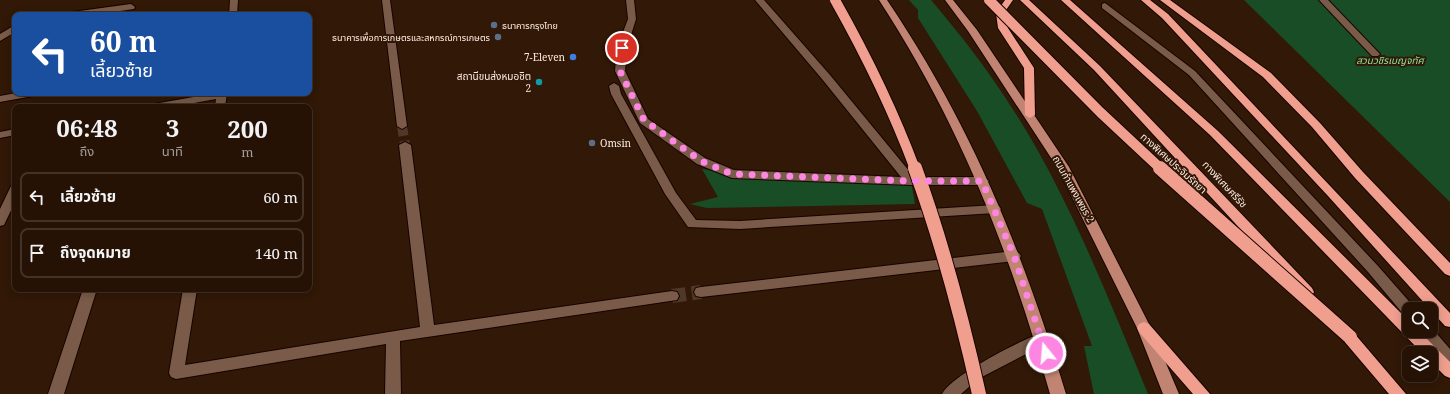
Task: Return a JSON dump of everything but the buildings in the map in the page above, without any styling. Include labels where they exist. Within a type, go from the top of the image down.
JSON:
[{"type":"highway","points":[[835,0],[853,30],[885,96],[912,162],[942,254],[969,348],[979,394]]},
{"type":"highway","name":"ทางพิเศษประจิมรัถยา","points":[[989,0],[1100,112],[1164,172],[1350,337]]},
{"type":"highway","points":[[1008,0],[1000,13],[1003,28],[1029,68],[1030,115]]},
{"type":"highway","name":"ทางพิเศษศรีรัช","points":[[1024,0],[1097,68],[1350,337],[1398,394]]},
{"type":"highway","points":[[1065,0],[1214,133],[1402,324]]},
{"type":"highway","points":[[1145,0],[1165,16],[1332,193],[1450,322]]},
{"type":"highway","points":[[1164,0],[1267,75],[1316,125],[1359,175],[1450,271]]},
{"type":"highway","points":[[1144,328],[1202,394]]},
{"type":"highway","points":[[1416,338],[1450,372]]},
{"type":"main road","points":[[883,0],[915,49],[950,112],[995,209],[1014,256],[1042,339],[1058,394]]},
{"type":"main road","name":"ถนนกำแพงเพชร 2","points":[[949,0],[972,30],[1030,115],[1063,167],[1144,328],[1171,394]]},
{"type":"lane","points":[[232,12],[234,0]]},
{"type":"lane","points":[[386,0],[402,126]]},
{"type":"lane","points":[[630,0],[632,19],[622,48],[620,71],[644,120],[701,161],[732,174],[911,181],[982,181]]},
{"type":"lane","points":[[759,0],[826,76],[911,181]]},
{"type":"lane","points":[[1323,0],[1375,54]]},
{"type":"lane","points":[[1105,6],[1192,73],[1373,269],[1402,303]]},
{"type":"lane","points":[[94,12],[131,7]]},
{"type":"lane","points":[[0,38],[12,30]]},
{"type":"lane","points":[[614,86],[616,94],[671,194],[692,224],[740,225],[995,209]]},
{"type":"lane","points":[[0,99],[16,96]]},
{"type":"lane","points":[[170,104],[212,96]]},
{"type":"lane","points":[[0,135],[12,133]]},
{"type":"lane","points":[[405,145],[428,331]]},
{"type":"lane","points":[[0,222],[12,196]]},
{"type":"lane","points":[[701,292],[1014,256]]},
{"type":"lane","points":[[56,394],[89,292]]},
{"type":"lane","points":[[190,292],[176,373],[428,331],[672,296]]},
{"type":"lane","points":[[393,337],[393,394]]},
{"type":"lane","points":[[1432,338],[1450,359]]},
{"type":"lane","points":[[950,394],[973,375],[1042,339]]},
{"type":"green space","points":[[909,0],[931,0],[979,60],[1018,117],[1061,194],[1080,233],[1148,394],[1094,394],[1084,346],[1092,346],[1042,209],[1027,203],[977,111],[918,18],[918,10]]},
{"type":"green space","name":"สวนวชิรเบญจทัศ","points":[[1244,0],[1450,0],[1450,202]]},
{"type":"green space","points":[[702,169],[732,174],[911,181],[915,204],[707,208],[690,204],[718,197]]},
{"type":"tunnel","points":[[402,126],[405,145]]},
{"type":"tunnel","points":[[672,296],[701,292]]},
{"type":"place","name":"ธนาคารกรุงไทย","points":[[494,25]]},
{"type":"place","name":"ธนาคารเพื่อการเกษตรและสหกรณ์การเกษตร","points":[[498,37]]},
{"type":"place","name":"7-Eleven","points":[[573,57]]},
{"type":"place","name":"สถานีขนส่งหมอชิต 2","points":[[539,82]]},
{"type":"place","name":"Omsin","points":[[592,143]]},
{"type":"route","points":[[622,48],[620,71],[644,120],[701,161],[732,174],[911,181],[982,181],[1014,256],[1046,353]]}]
